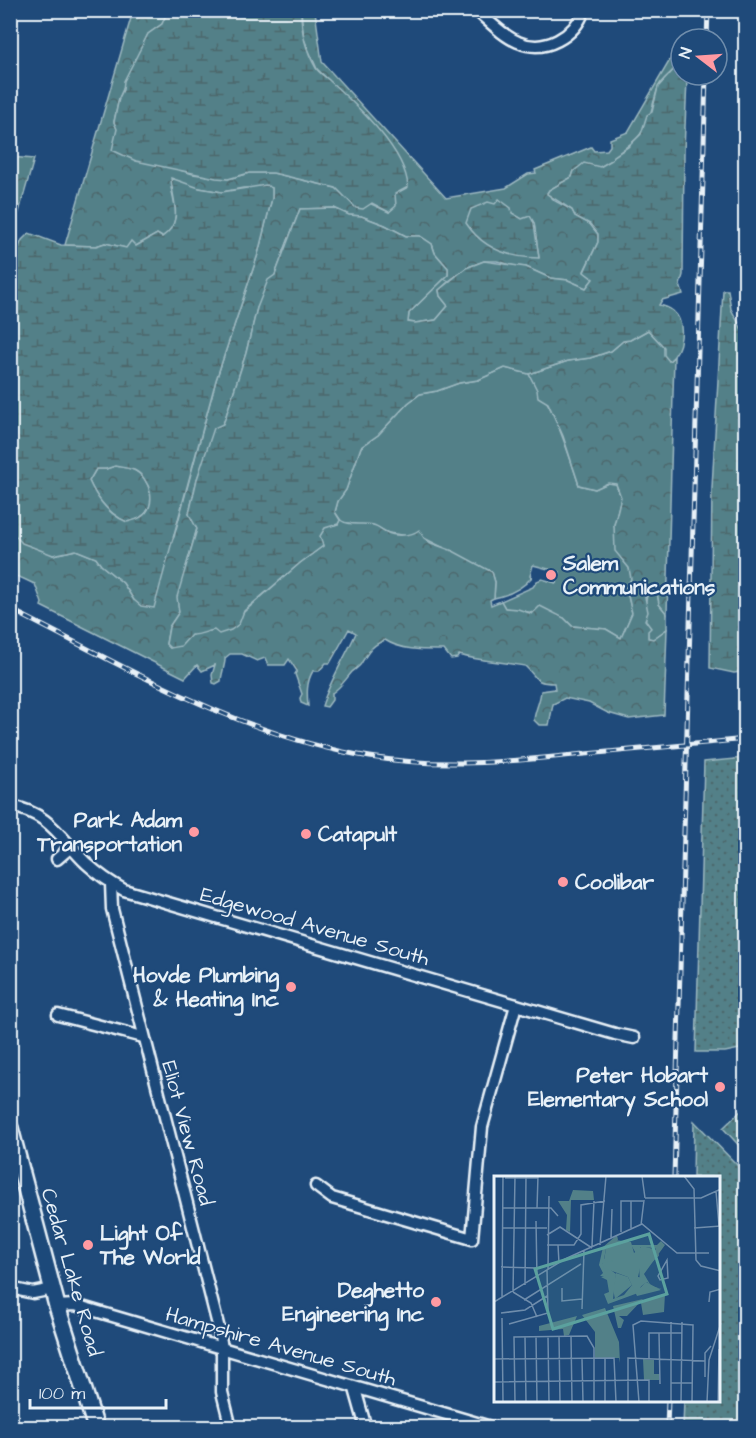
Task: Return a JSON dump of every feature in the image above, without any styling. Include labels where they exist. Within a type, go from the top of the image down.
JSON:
[{"type":"street","points":[[476,10],[517,42],[540,46],[561,39],[574,28],[584,10]]},
{"type":"street","name":"Edgewood Avenue South","points":[[10,807],[39,815],[60,832],[86,863],[111,883],[124,890],[634,1038]]},
{"type":"street","points":[[57,859],[71,847]]},
{"type":"street","name":"Eliot View Road","points":[[111,883],[112,909],[143,1038],[213,1306],[222,1348],[222,1392],[231,1428]]},
{"type":"street","points":[[316,1186],[332,1198],[472,1239],[482,1127],[516,1005]]},
{"type":"street","points":[[58,1015],[143,1038]]},
{"type":"street","name":"Cedar Lake Road","points":[[11,1132],[57,1306],[96,1428]]},
{"type":"street","points":[[10,1288],[33,1293],[53,1289]]},
{"type":"street","name":"Hampshire Avenue South","points":[[57,1306],[75,1305],[494,1428]]},
{"type":"street","points":[[355,1389],[366,1428]]},
{"type":"green space","points":[[168,10],[301,11],[305,40],[316,68],[366,115],[399,158],[408,187],[395,194],[396,206],[389,212],[372,203],[363,209],[356,208],[336,188],[273,173],[249,173],[228,179],[216,178],[136,161],[112,150],[117,129],[114,122],[124,81],[148,34],[162,24]]},
{"type":"green space","points":[[133,11],[168,11],[162,24],[148,34],[119,98],[114,122],[117,129],[170,167],[193,174],[228,179],[249,173],[273,173],[336,188],[389,212],[384,139],[368,118],[317,69],[304,39],[301,11],[315,11],[322,62],[446,198],[506,188],[528,174],[536,173],[535,170],[591,147],[594,151],[607,150],[610,146],[610,139],[628,132],[669,62],[669,75],[659,85],[649,119],[639,136],[612,160],[600,167],[574,171],[572,177],[547,193],[555,201],[572,210],[575,216],[590,224],[598,234],[598,242],[584,271],[593,279],[586,288],[568,280],[550,278],[526,267],[497,261],[484,261],[466,268],[449,281],[444,279],[448,275],[448,268],[435,253],[432,244],[420,236],[406,236],[385,225],[361,216],[349,215],[334,208],[300,209],[275,275],[257,308],[246,353],[225,419],[197,479],[189,514],[197,528],[178,597],[179,612],[169,627],[166,644],[170,648],[191,635],[214,630],[244,612],[323,546],[320,536],[325,527],[338,524],[340,520],[373,525],[394,535],[408,535],[419,530],[431,543],[453,551],[492,572],[495,582],[494,598],[490,600],[491,605],[501,601],[505,608],[518,609],[532,614],[540,606],[564,618],[572,626],[606,629],[621,638],[632,613],[626,587],[631,579],[629,568],[615,551],[614,525],[621,497],[616,484],[608,483],[595,489],[579,485],[563,436],[548,403],[538,397],[529,374],[568,361],[590,358],[611,351],[623,341],[630,340],[648,330],[664,347],[669,361],[674,357],[667,614],[659,604],[657,591],[651,588],[645,597],[648,612],[645,620],[651,628],[648,631],[648,638],[653,639],[667,629],[664,715],[629,719],[608,713],[589,703],[565,698],[553,704],[549,725],[539,725],[534,720],[541,691],[555,689],[554,683],[539,681],[525,666],[459,655],[451,659],[444,650],[406,648],[385,640],[371,649],[360,665],[332,693],[332,700],[327,707],[322,706],[356,633],[349,629],[330,663],[326,663],[319,671],[313,671],[307,688],[308,706],[301,703],[302,694],[295,674],[297,671],[289,659],[285,665],[268,665],[265,658],[257,661],[242,654],[230,654],[225,658],[221,681],[216,684],[213,683],[212,675],[215,665],[202,671],[197,665],[185,678],[41,606],[35,584],[19,577],[11,578],[10,526],[14,534],[53,555],[76,550],[96,558],[123,583],[134,600],[174,537],[216,380],[258,254],[272,198],[272,188],[243,188],[222,192],[199,188],[171,188],[175,221],[162,237],[157,234],[136,246],[126,248],[105,243],[96,246],[65,245]],"holes":[[[499,199],[511,213],[522,219],[530,217],[534,223],[539,258]]]},
{"type":"green space","points":[[669,75],[669,87],[687,87],[683,275],[680,285],[683,294],[662,300],[659,305],[673,311],[680,322],[680,344],[669,361],[664,355],[664,347],[648,330],[630,340],[623,341],[611,351],[590,358],[568,361],[529,374],[505,368],[478,380],[420,394],[408,403],[378,435],[361,447],[346,490],[338,501],[335,512],[340,520],[338,524],[325,528],[320,536],[323,546],[244,611],[239,624],[231,630],[219,634],[214,630],[191,635],[181,646],[170,648],[166,644],[169,627],[179,612],[177,597],[197,529],[189,514],[197,479],[214,428],[223,424],[225,419],[246,353],[257,308],[268,280],[275,275],[300,209],[334,208],[349,215],[361,216],[385,225],[406,236],[420,236],[432,244],[435,253],[448,268],[448,275],[409,313],[408,322],[436,320],[448,306],[440,296],[439,290],[466,268],[484,261],[526,267],[550,278],[568,280],[586,288],[593,279],[584,272],[598,242],[598,234],[590,224],[575,216],[572,210],[547,194],[549,190],[572,177],[574,171],[584,163],[600,167],[628,147],[641,134],[647,115],[652,112],[658,87]]},
{"type":"green space","points":[[10,157],[34,159],[17,219],[11,218]]},
{"type":"green space","points":[[171,178],[199,188],[222,192],[266,185],[272,188],[272,198],[258,254],[216,380],[154,608],[141,606],[134,600],[123,583],[96,558],[76,550],[53,555],[22,543],[10,526],[10,291],[16,279],[18,249],[22,240],[29,233],[61,245],[96,246],[105,243],[126,248],[131,241],[136,246],[157,234],[162,237],[169,231],[175,218]],"holes":[[[115,466],[134,470],[145,479],[151,500],[146,512],[138,519],[127,522],[115,515],[104,506],[89,481],[96,469]]]},
{"type":"green space","points":[[499,199],[511,208],[512,213],[522,219],[530,216],[534,223],[539,258],[507,254],[489,246],[466,223],[471,209],[488,202],[495,204]]},
{"type":"green space","points":[[444,279],[449,281],[439,290],[440,296],[448,306],[436,320],[408,322],[409,313]]},
{"type":"green space","points":[[723,290],[728,290],[731,309],[746,337],[746,671],[734,673],[710,668],[712,488]]},
{"type":"green space","points":[[505,368],[529,374],[545,398],[562,435],[579,485],[595,489],[608,483],[616,484],[621,498],[614,525],[621,558],[629,568],[632,579],[626,587],[632,613],[621,638],[606,629],[572,626],[564,618],[505,608],[501,601],[533,587],[537,581],[542,579],[556,583],[560,572],[533,565],[530,576],[532,577],[524,585],[494,598],[495,582],[492,572],[424,538],[388,533],[373,525],[342,522],[335,512],[338,501],[346,490],[361,447],[378,435],[408,403],[420,394],[478,380]]},
{"type":"green space","points":[[115,466],[134,470],[145,479],[151,500],[146,512],[138,519],[127,522],[115,515],[100,500],[89,481],[96,469]]},
{"type":"green space","points":[[651,588],[657,591],[659,604],[667,614],[667,629],[653,639],[648,638],[645,613],[646,600]]},
{"type":"green space","points":[[745,758],[745,1048],[725,1052],[696,1052],[704,762]]},
{"type":"green space","points":[[745,1107],[745,1152],[723,1128]]},
{"type":"green space","points":[[694,1121],[745,1173],[745,1427],[683,1427],[684,1402],[720,1402],[720,1176],[693,1176]]},
{"type":"railway","points":[[707,27],[708,10]]},
{"type":"railway","points":[[674,1176],[706,87]]},
{"type":"railway","points":[[10,609],[141,676],[230,716],[322,747],[370,757],[446,763],[498,762],[746,739]]},
{"type":"railway","points":[[667,1428],[668,1402]]},
{"type":"place","name":"Salem Communications","points":[[551,575]]},
{"type":"place","name":"Park Adam Transportation","points":[[194,832]]},
{"type":"place","name":"Catapult","points":[[306,834]]},
{"type":"place","name":"Coolibar","points":[[563,882]]},
{"type":"place","name":"Hovde Plumbing & Heating Inc","points":[[291,987]]},
{"type":"place","name":"Peter Hobart Elementary School","points":[[720,1087]]},
{"type":"place","name":"Light Of The World","points":[[88,1245]]},
{"type":"place","name":"Deghetto Engineering Inc","points":[[436,1302]]}]
